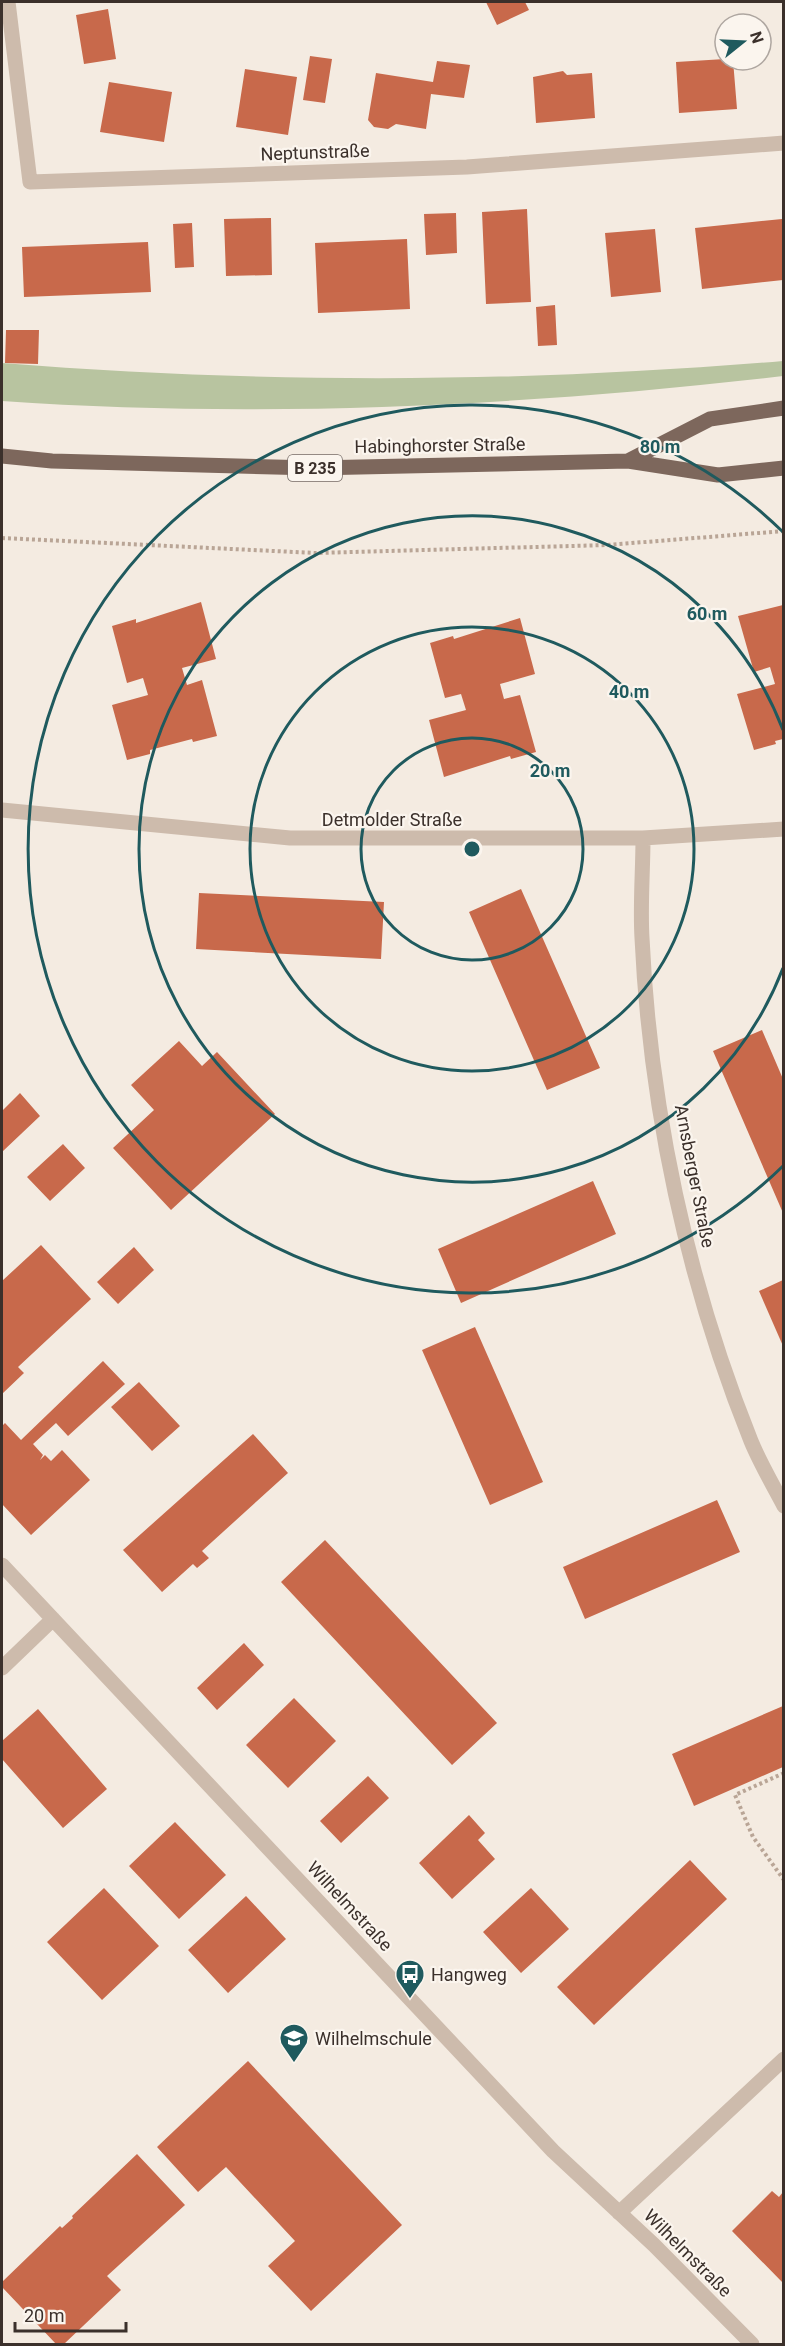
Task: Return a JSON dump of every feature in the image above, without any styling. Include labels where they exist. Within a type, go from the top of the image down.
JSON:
[{"type":"main road","name":"Habinghorster Straße","points":[[628,461],[710,419],[783,408]]},
{"type":"main road","name":"Habinghorster Straße","points":[[2,456],[52,461],[314,468],[628,461],[718,476],[783,468]]},
{"type":"street","name":"Neptunstraße","points":[[8,2],[14,35],[30,182],[467,166],[783,143]]},
{"type":"street","name":"Detmolder Straße","points":[[2,810],[290,838],[643,838],[783,829]]},
{"type":"street","name":"Arnsberger Straße","points":[[643,838],[642,948],[650,1031],[670,1168],[701,1296],[751,1442],[783,1506]]},
{"type":"street","name":"Wilhelmstraße","points":[[2,1565],[553,2151],[752,2344]]},
{"type":"street","points":[[2,1668],[52,1619]]},
{"type":"street","points":[[619,2213],[783,2059]]},
{"type":"path","points":[[2,538],[316,553],[607,545],[783,531]]},
{"type":"path","points":[[783,1773],[735,1795],[753,1838],[783,1880]]},
{"type":"green space","points":[[783,361],[783,376],[491,402],[295,409],[197,409],[2,401],[2,363],[197,375],[392,378],[588,374]]},
{"type":"building","points":[[486,2],[525,2],[529,10],[497,25]]},
{"type":"building","points":[[108,9],[116,59],[84,64],[76,15]]},
{"type":"building","points":[[310,56],[332,59],[325,103],[303,100]]},
{"type":"building","points":[[713,60],[713,72],[734,72],[737,109],[679,113],[676,62]]},
{"type":"building","points":[[437,61],[470,65],[464,98],[431,94],[426,129],[396,124],[388,129],[374,127],[368,120],[376,73],[433,82]]},
{"type":"building","points":[[245,69],[297,77],[288,135],[236,127]]},
{"type":"building","points":[[563,71],[567,75],[592,73],[595,118],[536,123],[533,77]]},
{"type":"building","points":[[109,82],[172,92],[164,142],[100,132]]},
{"type":"building","points":[[527,209],[531,302],[486,304],[482,212]]},
{"type":"building","points":[[456,213],[457,253],[426,255],[424,214]]},
{"type":"building","points":[[271,218],[272,275],[226,276],[224,219]]},
{"type":"building","points":[[782,219],[783,280],[702,289],[695,228]]},
{"type":"building","points":[[192,223],[194,267],[175,268],[173,224]]},
{"type":"building","points":[[655,229],[661,292],[611,297],[605,233]]},
{"type":"building","points":[[407,239],[410,309],[318,313],[315,243]]},
{"type":"building","points":[[148,242],[151,292],[24,297],[22,247]]},
{"type":"building","points":[[555,305],[557,345],[538,346],[536,307]]},
{"type":"building","points":[[6,330],[39,330],[38,364],[5,363]]},
{"type":"building","points":[[201,602],[216,659],[182,668],[187,685],[202,680],[217,736],[193,742],[192,739],[150,750],[150,754],[127,760],[112,705],[148,695],[143,678],[127,683],[112,626],[136,619],[136,623]]},
{"type":"building","points":[[783,605],[783,739],[775,741],[776,744],[754,750],[737,694],[775,684],[770,667],[754,672],[738,616]]},
{"type":"building","points":[[520,618],[535,674],[500,684],[504,699],[520,695],[536,752],[511,759],[510,756],[444,777],[429,720],[466,710],[461,694],[445,698],[430,643],[453,636],[454,639]]},
{"type":"building","points":[[521,889],[600,1068],[547,1090],[469,912]]},
{"type":"building","points":[[199,893],[384,902],[381,959],[196,949]]},
{"type":"building","points":[[762,1030],[783,1079],[783,1213],[713,1051]]},
{"type":"building","points":[[179,1041],[202,1066],[217,1052],[275,1114],[171,1210],[113,1148],[154,1110],[131,1085]]},
{"type":"building","points":[[20,1093],[40,1116],[2,1152],[2,1111]]},
{"type":"building","points":[[63,1144],[85,1168],[50,1201],[27,1177]]},
{"type":"building","points":[[593,1181],[616,1234],[461,1303],[438,1249]]},
{"type":"building","points":[[41,1245],[91,1299],[18,1367],[24,1373],[2,1394],[2,1281]]},
{"type":"building","points":[[134,1247],[154,1270],[118,1304],[97,1282]]},
{"type":"building","points":[[783,1280],[783,1346],[759,1291]]},
{"type":"building","points":[[475,1327],[543,1482],[490,1505],[422,1350]]},
{"type":"building","points":[[103,1361],[125,1384],[68,1436],[56,1423],[33,1444],[43,1455],[40,1460],[45,1455],[51,1461],[62,1450],[90,1480],[31,1535],[2,1504],[2,1426],[5,1423],[21,1440]]},
{"type":"building","points":[[139,1382],[180,1426],[152,1451],[111,1407]]},
{"type":"building","points":[[253,1434],[288,1473],[202,1551],[209,1558],[197,1568],[193,1564],[162,1592],[123,1550]]},
{"type":"building","points":[[717,1500],[740,1552],[585,1619],[563,1567]]},
{"type":"building","points":[[325,1540],[497,1723],[452,1765],[281,1582]]},
{"type":"building","points":[[244,1643],[264,1665],[217,1710],[197,1688]]},
{"type":"building","points":[[294,1698],[336,1741],[288,1788],[246,1745]]},
{"type":"building","points":[[783,1706],[783,1767],[694,1806],[672,1754]]},
{"type":"building","points":[[38,1709],[107,1789],[63,1828],[2,1759],[2,1741]]},
{"type":"building","points":[[368,1776],[389,1798],[341,1843],[320,1821]]},
{"type":"building","points":[[469,1815],[485,1833],[478,1840],[495,1859],[452,1899],[419,1863]]},
{"type":"building","points":[[175,1822],[226,1875],[179,1919],[129,1866]]},
{"type":"building","points":[[690,1860],[727,1899],[594,2025],[557,1987]]},
{"type":"building","points":[[104,1888],[159,1946],[102,2000],[47,1942]]},
{"type":"building","points":[[531,1888],[569,1929],[521,1973],[483,1932]]},
{"type":"building","points":[[246,1896],[286,1939],[228,1993],[188,1950]]},
{"type":"building","points":[[248,2061],[402,2225],[311,2311],[268,2266],[295,2241],[226,2167],[198,2192],[157,2147]]},
{"type":"building","points":[[137,2154],[185,2205],[107,2276],[121,2290],[64,2344],[56,2344],[2,2287],[2,2282],[60,2226],[62,2228],[73,2218],[72,2216]]},
{"type":"building","points":[[772,2191],[779,2197],[783,2192],[783,2283],[732,2231]]},
{"type":"place","name":"Hangweg","points":[[410,2000]]},
{"type":"place","name":"Wilhelmschule","points":[[294,2064]]}]
